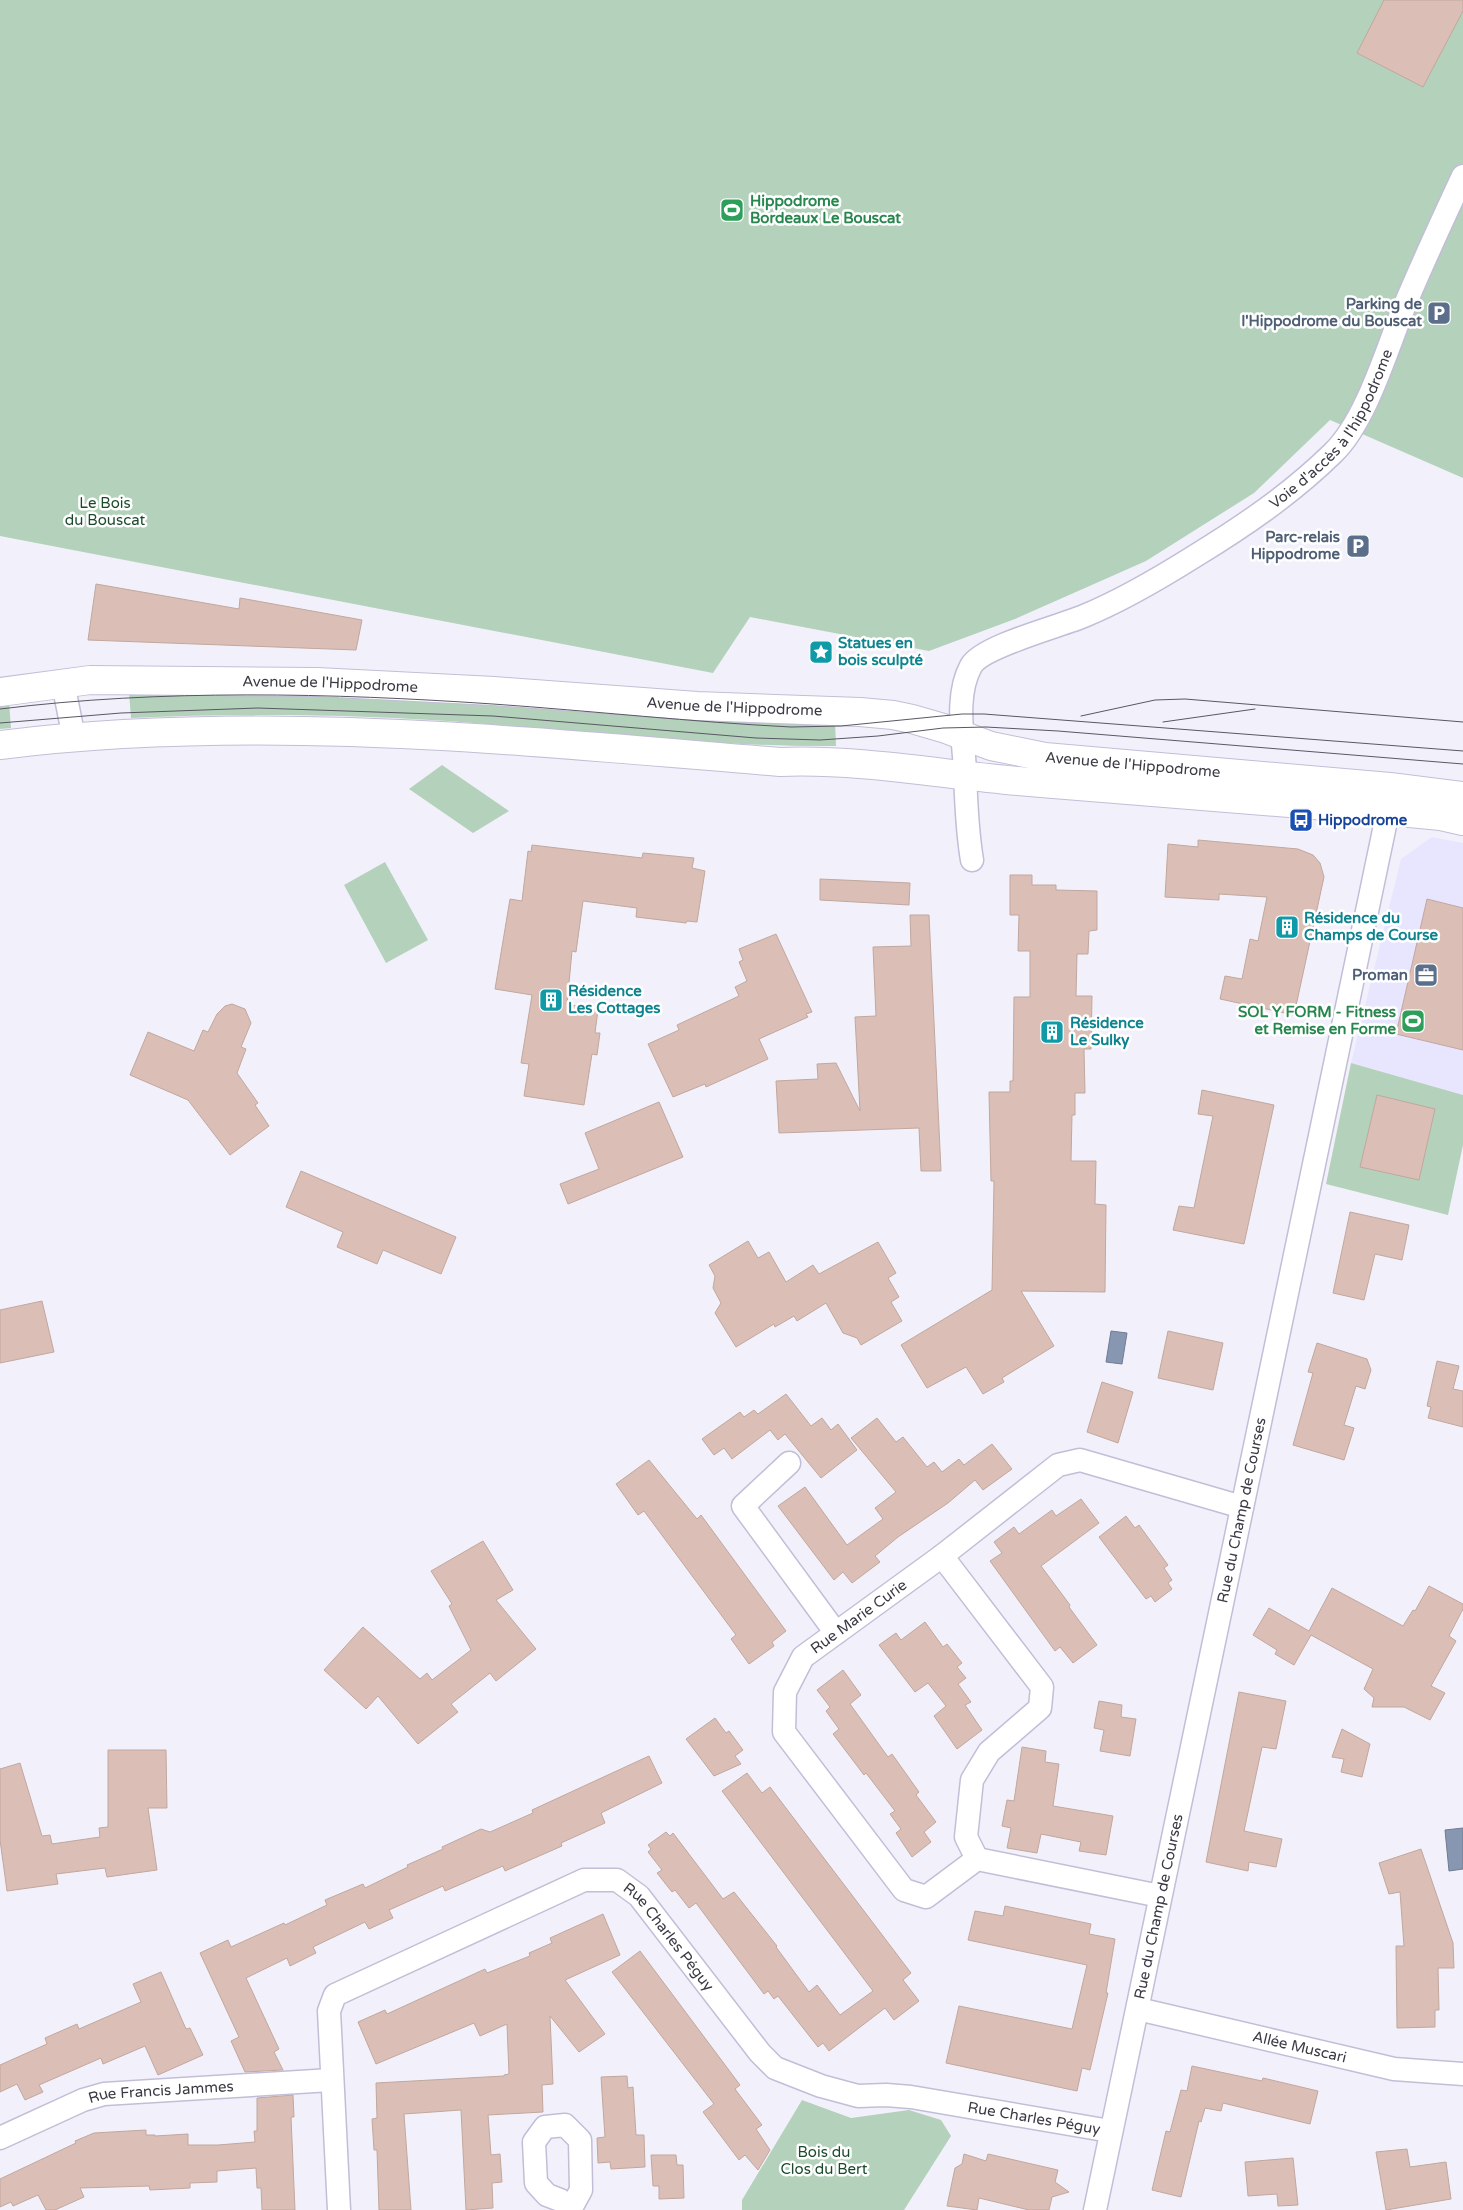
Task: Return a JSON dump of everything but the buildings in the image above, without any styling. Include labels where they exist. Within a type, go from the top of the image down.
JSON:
[{"type":"street","name":"Voie d'accès à l'hippodrome","points":[[972,860],[966,825],[963,736],[964,689],[971,666],[976,660],[998,647],[1084,616],[1172,570],[1233,533],[1282,498],[1335,451],[1351,431],[1377,378],[1422,264],[1463,176]]},
{"type":"street","name":"Avenue de l'Hippodrome","points":[[0,692],[63,682],[119,679],[317,682],[485,690],[697,706],[893,714],[927,723],[1018,753],[1074,761],[1360,784],[1463,796]]},
{"type":"street","points":[[63,682],[74,738]]},
{"type":"street","name":"Avenue de l'Hippodrome","points":[[0,745],[122,734],[255,729],[407,733],[780,762],[820,760],[965,775],[1441,816],[1463,821]]},
{"type":"street","points":[[1360,784],[1382,801],[1388,811]]},
{"type":"street","points":[[1388,811],[1392,803],[1398,801],[1463,801]]},
{"type":"street","name":"Rue du Champ de Courses","points":[[1094,2210],[1138,2009],[1160,1896],[1388,811]]},
{"type":"street","name":"Rue Marie Curie","points":[[977,1859],[926,1898],[904,1890],[784,1732],[785,1692],[803,1657],[942,1556],[1058,1465],[1080,1460],[1242,1507]]},
{"type":"street","points":[[789,1463],[743,1506],[836,1633]]},
{"type":"street","points":[[942,1556],[1042,1687],[1040,1708],[988,1752],[972,1780],[966,1837],[977,1859],[1160,1896]]},
{"type":"street","name":"Rue Charles Péguy","points":[[339,2210],[329,2011],[335,1995],[584,1880],[617,1880],[639,1896],[760,2053],[775,2068],[821,2086],[858,2096],[886,2095],[911,2098],[1110,2131]]},
{"type":"street","name":"Allée Muscari","points":[[1138,2009],[1394,2069],[1463,2074]]},
{"type":"street","name":"Rue Francis Jammes","points":[[0,2138],[83,2100],[104,2094],[331,2080]]},
{"type":"shaded area","points":[[1432,837],[1463,843],[1463,1095],[1351,1063],[1401,859]]},
{"type":"green space","name":"Hippodrome Bordeaux Le Bouscat","points":[[0,0],[1463,0],[1463,478],[1330,420],[1254,493],[1146,561],[1015,619],[929,651],[750,617],[713,673],[0,536]]},
{"type":"green space","points":[[226,690],[835,721],[836,746],[700,742],[474,723],[345,716],[217,715],[131,718],[129,692]]},
{"type":"green space","points":[[9,702],[11,728],[0,729],[0,703]]},
{"type":"green space","points":[[442,765],[509,811],[473,833],[409,789]]},
{"type":"green space","points":[[385,862],[428,940],[386,963],[344,885]]},
{"type":"green space","points":[[1351,1063],[1463,1095],[1463,1145],[1448,1215],[1326,1184]]},
{"type":"green space","name":"Bois du Clos du Bert","points":[[802,2100],[851,2118],[909,2110],[941,2120],[951,2136],[904,2210],[742,2210],[742,2200]]},
{"type":"water","points":[[1111,1331],[1127,1333],[1122,1364],[1106,1362]]},
{"type":"water","points":[[1463,1828],[1463,1869],[1449,1871],[1445,1830]]},
{"type":"tram line","points":[[0,709],[123,698],[309,695],[432,700],[791,727],[841,726],[962,714],[984,714],[1463,751]]},
{"type":"tram line","points":[[1081,716],[1155,700],[1185,699],[1463,722]]},
{"type":"tram line","points":[[0,723],[121,713],[258,708],[493,716],[756,738],[820,740],[878,736],[943,728],[986,727],[1058,731],[1463,764]]},
{"type":"tram line","points":[[1163,722],[1255,709]]},
{"type":"place","name":"Hippodrome Bordeaux Le Bouscat","points":[[732,210]]},
{"type":"place","name":"Parking de l'Hippodrome du Bouscat","points":[[1439,313]]},
{"type":"place","name":"Parc-relais Hippodrome","points":[[1358,546]]},
{"type":"place","name":"Statues en bois sculpté","points":[[821,652]]},
{"type":"place","name":"Hippodrome","points":[[1301,820]]},
{"type":"place","name":"Résidence du Champs de Course","points":[[1287,927]]},
{"type":"place","name":"Proman","points":[[1426,975]]},
{"type":"place","name":"Résidence Les Cottages","points":[[551,1000]]},
{"type":"place","name":"SOL Y FORM - Fitness et Remise en Forme","points":[[1413,1021]]},
{"type":"place","name":"Résidence Le Sulky","points":[[1052,1032]]},
{"type":"park label","name":"Le Bois du Bouscat","points":[[105,512]]}]
